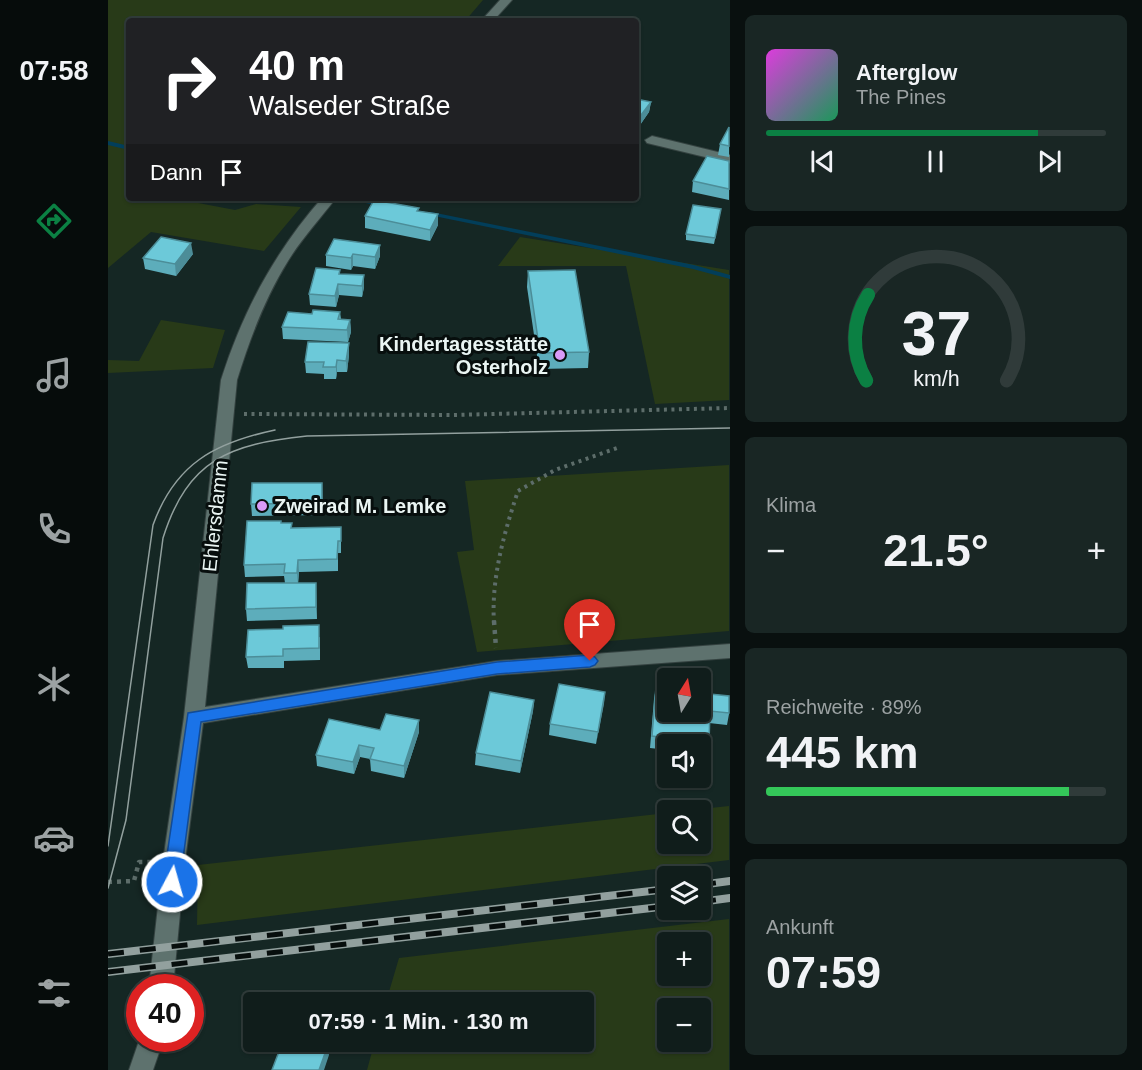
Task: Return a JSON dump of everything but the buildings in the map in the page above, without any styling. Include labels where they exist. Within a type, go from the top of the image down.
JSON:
[{"type":"street","points":[[490,18],[506,0]]},
{"type":"street","points":[[652,140],[729,159]]},
{"type":"street","name":"Ehlersdamm","points":[[162,974],[174,861],[194,717],[229,380],[242,338],[260,293],[287,250],[327,201]]},
{"type":"street","points":[[194,717],[497,668],[729,651]]},
{"type":"street","points":[[141,1070],[147,1052]]},
{"type":"path","points":[[226,414],[453,415],[729,408]]},
{"type":"path","points":[[497,668],[492,597],[509,518],[518,491],[555,470],[620,447]]},
{"type":"path","points":[[108,882],[134,881],[139,862],[174,861]]},
{"type":"green space","points":[[108,0],[483,0],[468,18],[126,18],[126,201],[188,201],[235,210],[256,204],[301,207],[264,251],[151,232],[108,268]]},
{"type":"green space","points":[[520,237],[729,270],[729,400],[655,404],[626,266],[498,266]]},
{"type":"green space","points":[[161,320],[225,330],[213,368],[108,373],[108,360],[139,361]]},
{"type":"green space","points":[[729,465],[729,631],[477,652],[457,552],[474,550],[465,481]]},
{"type":"green space","points":[[729,806],[729,860],[680,866],[657,866],[657,869],[197,925],[198,865],[657,814],[657,854],[711,854],[711,808]]},
{"type":"green space","points":[[729,919],[729,1070],[367,1070],[372,1052],[594,1052],[594,992],[389,992],[399,958]]},
{"type":"waterway","points":[[108,143],[126,147]]},
{"type":"waterway","points":[[366,201],[381,204]]},
{"type":"waterway","points":[[431,214],[694,267],[730,277]]},
{"type":"tram line","points":[[108,888],[126,820],[163,538],[173,511],[185,490],[199,473],[215,460],[256,444],[307,436],[730,428]]},
{"type":"tram line","points":[[108,846],[153,525],[173,486],[199,460],[233,442],[275,430]]},
{"type":"railway","points":[[711,884],[730,881]]},
{"type":"railway","points":[[108,954],[657,890]]},
{"type":"railway","points":[[711,901],[730,898]]},
{"type":"railway","points":[[108,972],[657,907]]},
{"type":"place","name":"Kindertagesstätte Osterholz","points":[[560,355]]},
{"type":"place","name":"Zweirad M. Lemke","points":[[262,506]]},
{"type":"route","points":[[172,882],[194,717],[497,668],[590,661]]}]
